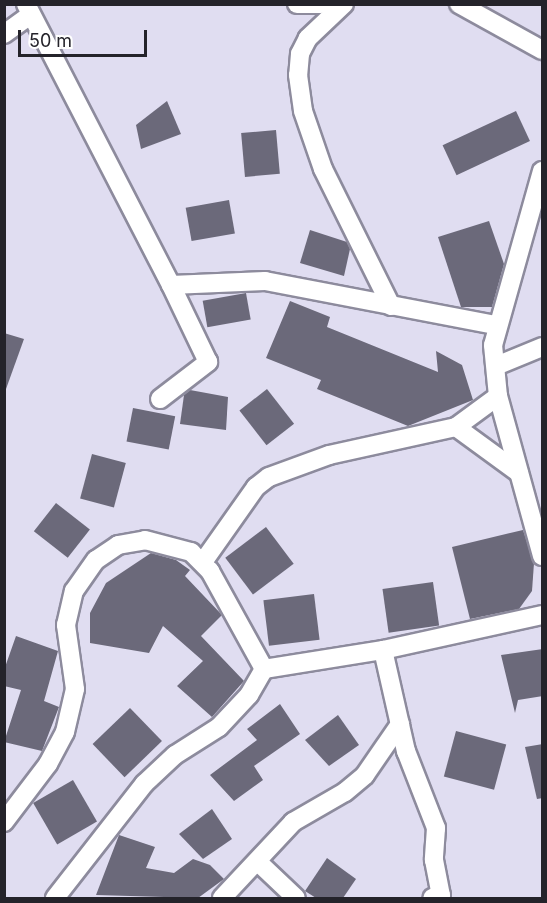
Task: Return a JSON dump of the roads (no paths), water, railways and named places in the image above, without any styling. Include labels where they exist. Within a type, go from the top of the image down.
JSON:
[{"type":"street","points":[[297,4],[321,4]]},
{"type":"street","points":[[344,4],[308,38],[300,54],[297,75],[303,111],[323,169],[391,306]]},
{"type":"street","points":[[459,4],[543,50]]},
{"type":"street","points":[[4,34],[28,10],[171,285],[208,362],[160,399]]},
{"type":"street","points":[[543,171],[496,325],[498,396],[543,556]]},
{"type":"street","points":[[171,285],[265,281],[496,325]]},
{"type":"street","points":[[496,366],[543,347]]},
{"type":"street","points":[[203,562],[256,487],[269,477],[329,455],[456,426],[498,396]]},
{"type":"street","points":[[456,426],[519,473]]},
{"type":"street","points":[[4,822],[48,764],[65,732],[75,689],[68,607],[85,574],[107,552],[131,541],[175,546],[203,562],[264,669]]},
{"type":"street","points":[[264,669],[383,650],[543,615]]},
{"type":"street","points":[[383,650],[400,724],[436,828],[434,860],[439,897]]},
{"type":"street","points":[[55,898],[151,777],[175,754],[219,727],[249,695],[264,669]]},
{"type":"street","points":[[222,898],[293,822],[345,792],[365,775],[400,724]]},
{"type":"street","points":[[258,862],[296,898]]}]
